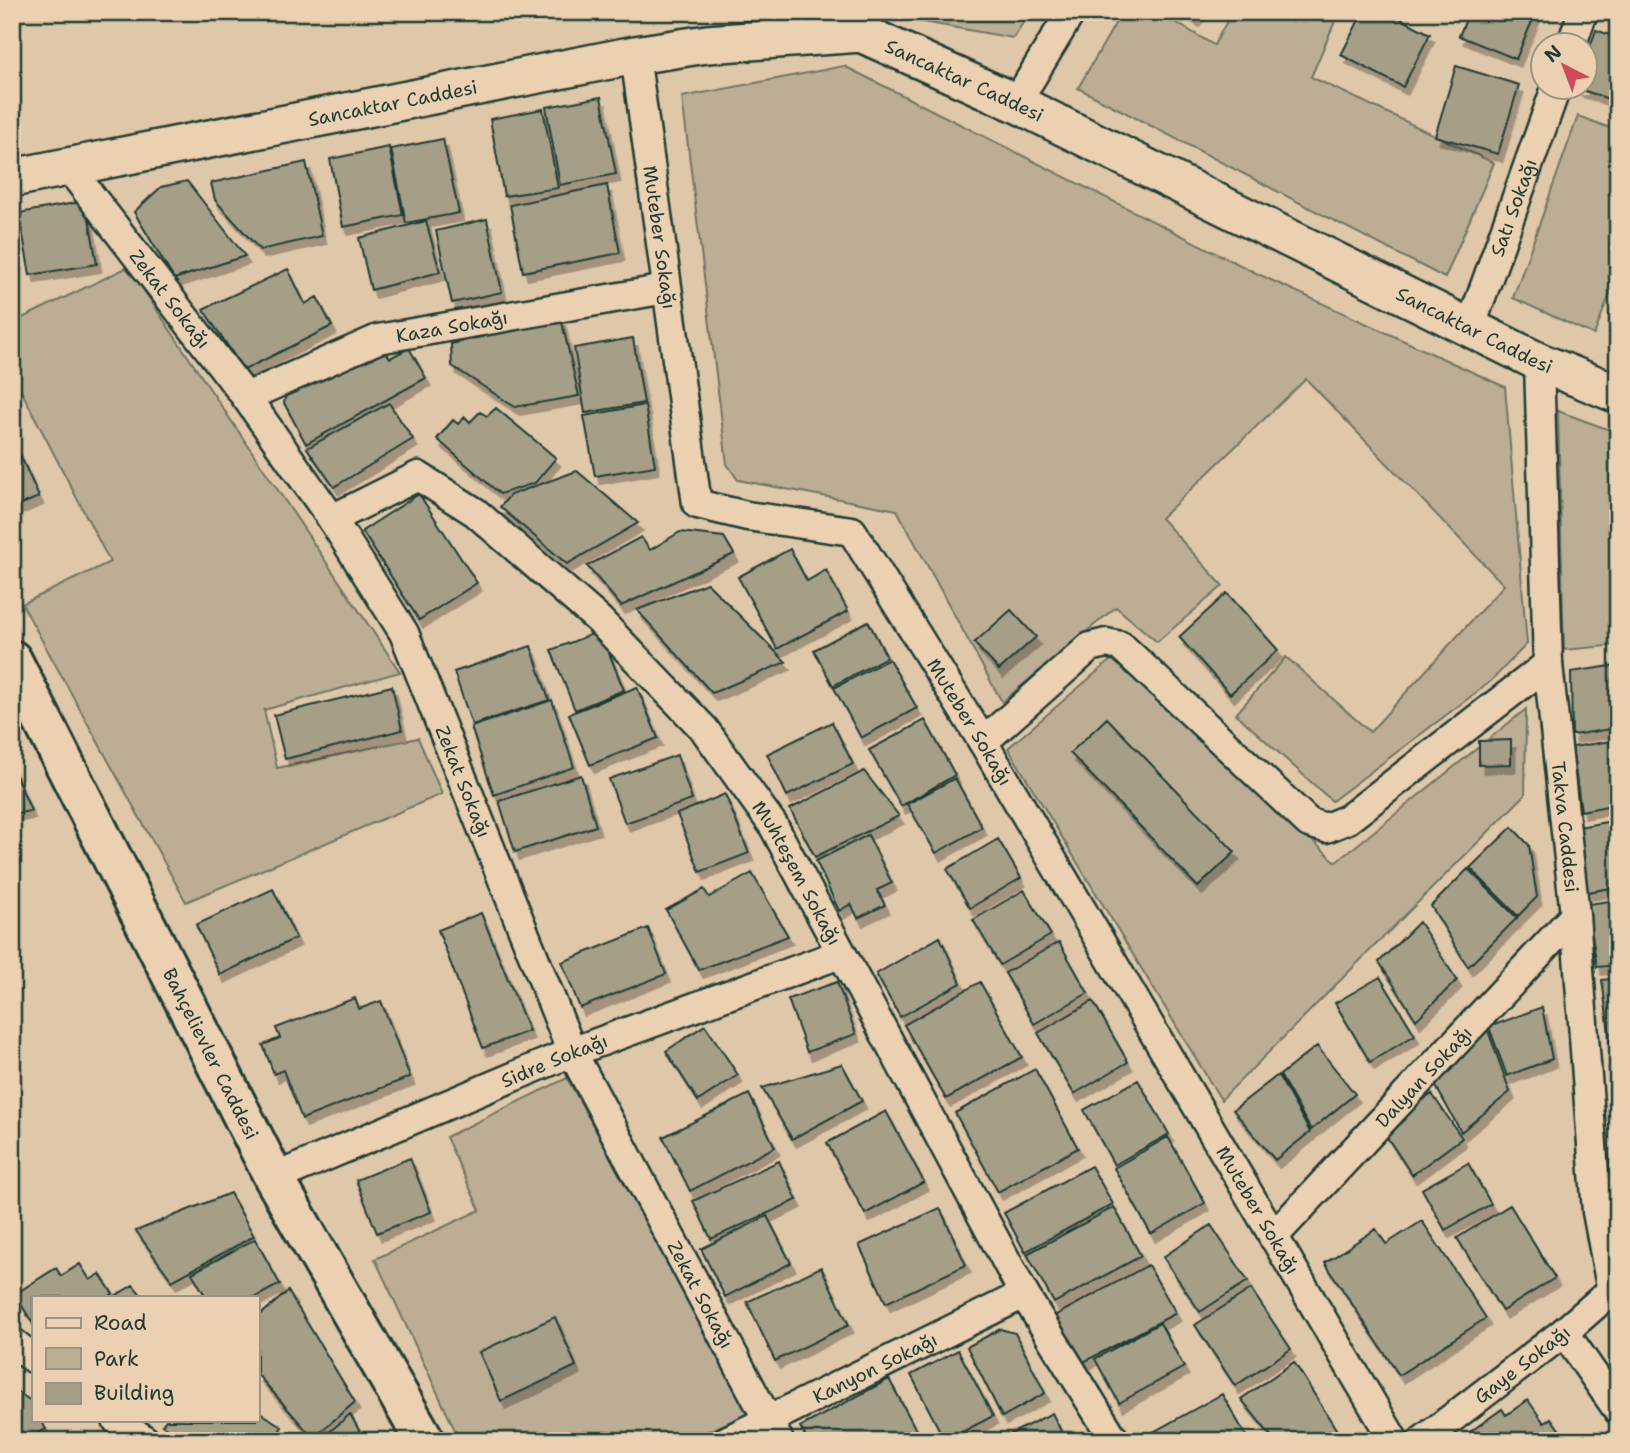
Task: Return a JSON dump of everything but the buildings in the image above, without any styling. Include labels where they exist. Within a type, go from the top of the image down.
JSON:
[{"type":"main road","name":"Bahçelievler Caddesi","points":[[12,660],[274,1178],[425,1441]]},
{"type":"street","points":[[1016,103],[1070,12]]},
{"type":"street","points":[[1576,32],[1583,12]]},
{"type":"street","name":"Sancaktar Caddesi","points":[[12,178],[70,169],[381,103],[635,55],[854,23],[1539,362],[1618,394]]},
{"type":"street","name":"Muteber Sokağı","points":[[635,55],[697,505],[747,516],[852,531],[983,742],[1394,1441]]},
{"type":"street","name":"Satı Sokağı","points":[[1469,328],[1551,102]]},
{"type":"street","name":"Zekat Sokağı","points":[[70,169],[247,397],[332,519],[404,633],[572,1052],[773,1431]]},
{"type":"street","name":"Kaza Sokağı","points":[[247,397],[378,339],[666,289]]},
{"type":"street","name":"Takva Caddesi","points":[[1539,362],[1548,664],[1575,915],[1597,1212],[1615,1288]]},
{"type":"street","name":"Muhteşem Sokağı","points":[[332,519],[418,476],[475,512],[599,620],[704,729],[773,825],[1024,1294],[1115,1441]]},
{"type":"street","points":[[983,742],[1090,648],[1106,643],[1121,646],[1309,823],[1326,828],[1348,819],[1548,664]]},
{"type":"street","name":"Dalyan Sokağı","points":[[1273,1237],[1575,915]]},
{"type":"street","name":"Sidre Sokağı","points":[[274,1178],[572,1052],[840,954]]},
{"type":"street","name":"Gaye Sokağı","points":[[1422,1441],[1564,1332],[1615,1288]]},
{"type":"street","name":"Kanyon Sokağı","points":[[726,1441],[773,1431],[1024,1294]]},
{"type":"street","points":[[1564,1332],[1618,1410]]},
{"type":"street","points":[[12,1342],[32,1356]]},
{"type":"green space","points":[[911,12],[1030,12],[1013,38],[918,21]]},
{"type":"green space","points":[[1122,12],[1158,12],[1214,45],[1232,12],[1339,12],[1311,77],[1494,163],[1445,278],[1078,88]]},
{"type":"green space","points":[[844,66],[1258,274],[1505,387],[1527,644],[1490,682],[1332,801],[1236,714],[1286,657],[1370,732],[1504,585],[1306,379],[1161,518],[1223,586],[1157,642],[1116,607],[1002,702],[897,510],[738,480],[727,464],[682,97]]},
{"type":"green space","points":[[1578,116],[1618,131],[1618,273],[1594,335],[1513,298]]},
{"type":"green space","points":[[128,267],[400,672],[264,710],[277,768],[418,738],[442,794],[186,902],[22,604],[110,562],[12,373],[12,323]]},
{"type":"green space","points":[[1558,411],[1618,433],[1618,645],[1564,650]]},
{"type":"green space","points":[[1112,659],[1336,862],[1526,709],[1525,795],[1221,1100],[1008,748]]},
{"type":"green space","points":[[567,1078],[751,1413],[684,1441],[460,1441],[375,1259],[480,1210],[446,1137]]}]
